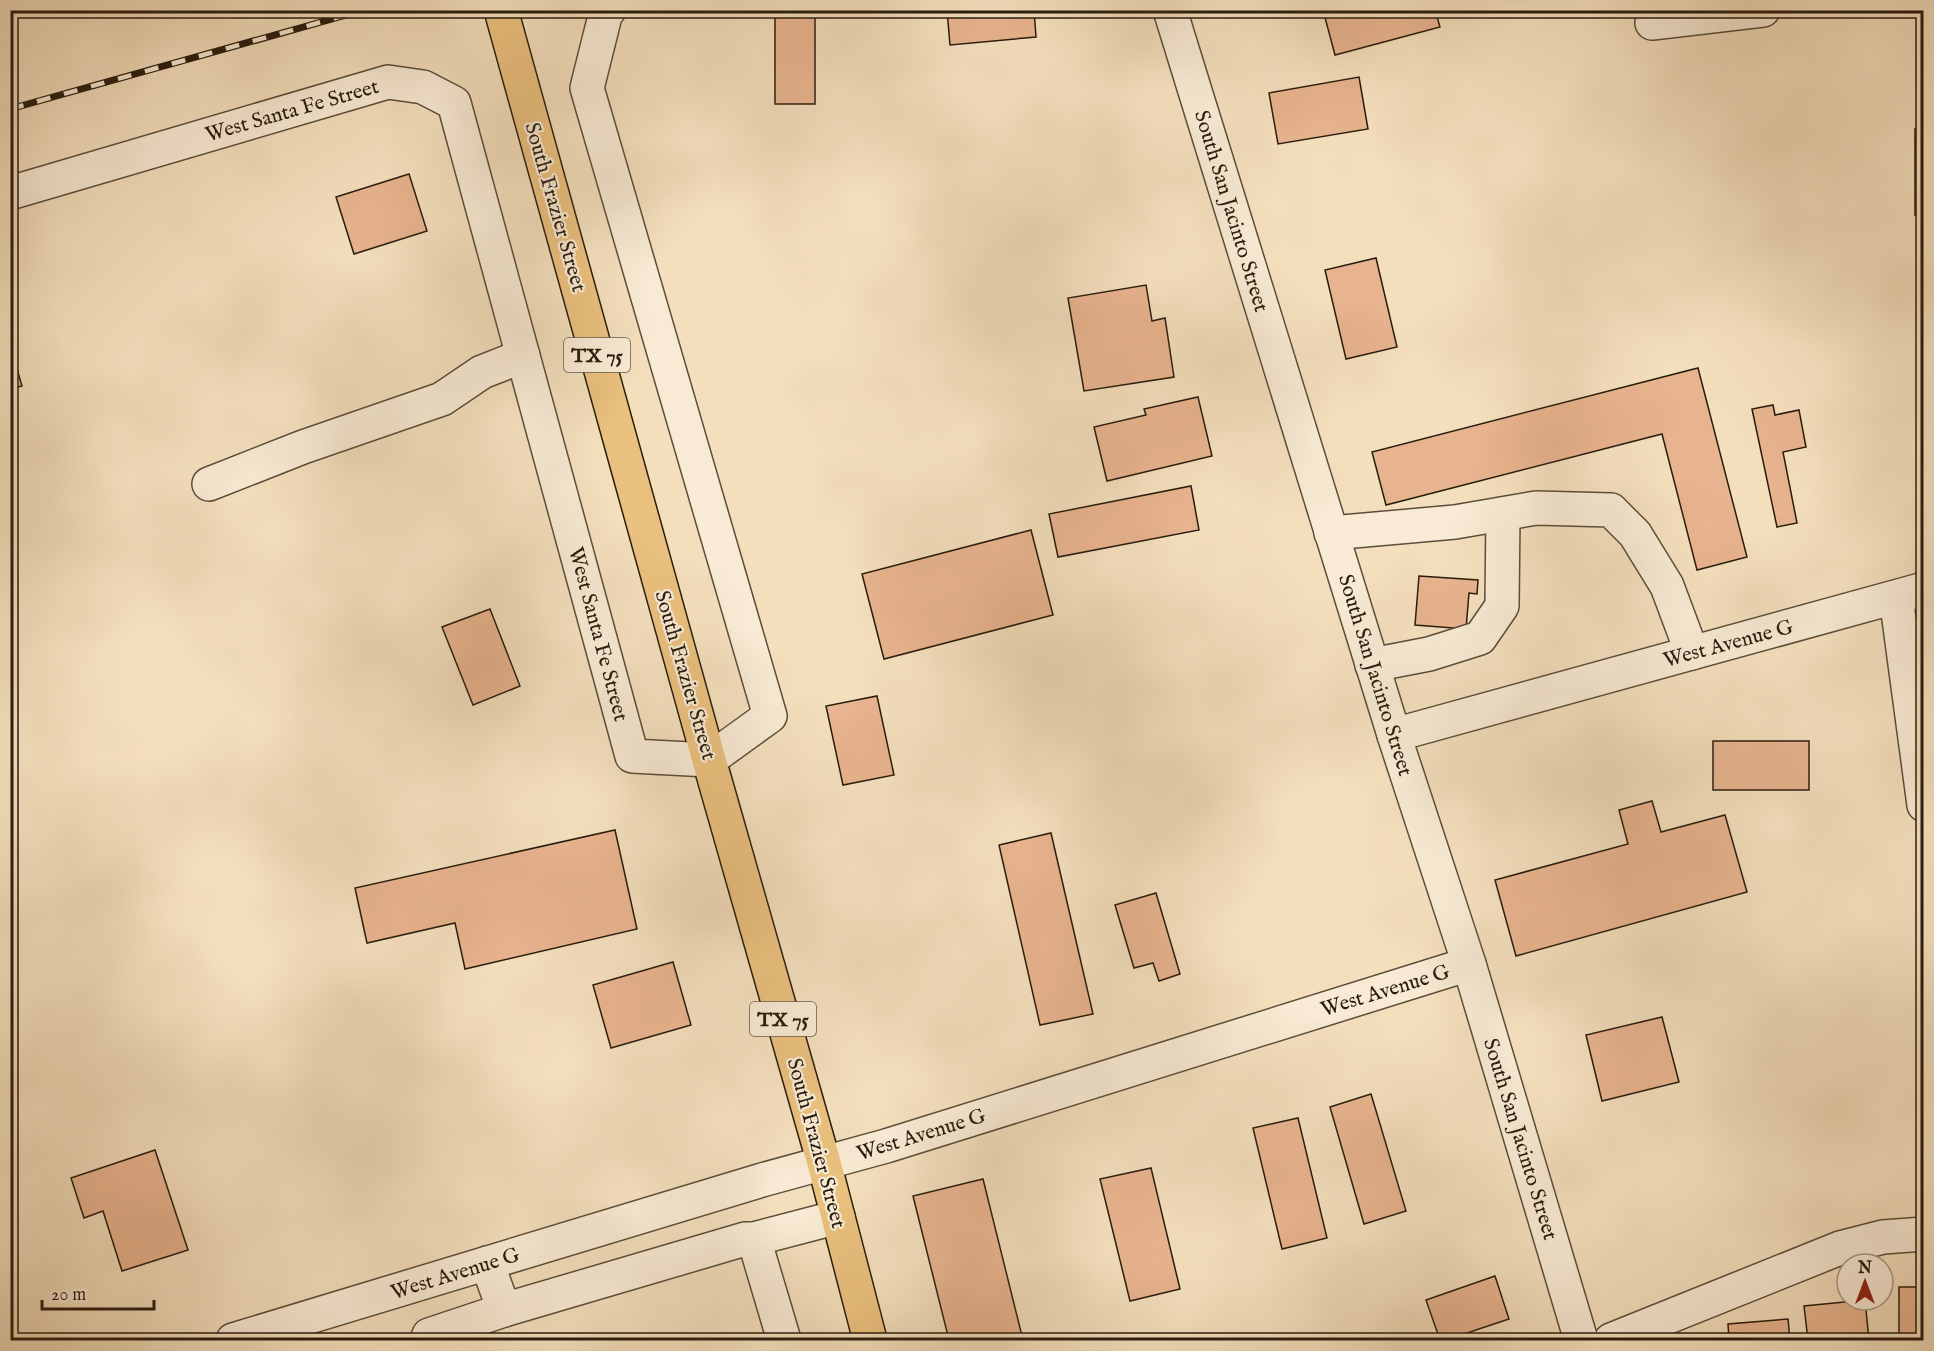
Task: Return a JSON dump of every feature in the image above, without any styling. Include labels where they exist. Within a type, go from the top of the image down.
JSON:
[{"type":"main road","name":"South Frazier Street","points":[[501,10],[709,760],[824,1163],[870,1341]]},
{"type":"street","points":[[609,10],[606,12],[587,88],[770,716],[709,760]]},
{"type":"street","name":"South San Jacinto Street","points":[[1170,10],[1372,665],[1469,964],[1581,1341]]},
{"type":"street","points":[[1652,23],[1763,10]]},
{"type":"street","name":"West Santa Fe Street","points":[[10,193],[388,82],[423,87],[454,103],[632,756],[709,760]]},
{"type":"street","points":[[209,484],[303,447],[442,399],[483,372],[522,356]]},
{"type":"street","points":[[1331,533],[1455,522],[1536,508],[1611,510],[1635,534],[1667,586],[1692,653]]},
{"type":"street","points":[[1372,665],[1429,654],[1480,638],[1502,606],[1503,514]]},
{"type":"street","points":[[1910,593],[1923,806]]},
{"type":"street","name":"West Avenue G","points":[[1394,735],[1910,593]]},
{"type":"street","name":"West Avenue G","points":[[233,1341],[286,1332],[487,1263],[762,1180],[886,1146],[1469,964]]},
{"type":"street","points":[[427,1341],[429,1335],[504,1310],[745,1239],[754,1239],[838,1217]]},
{"type":"street","points":[[1611,1341],[1840,1248],[1883,1237],[1923,1234]]},
{"type":"street","points":[[754,1239],[784,1341]]},
{"type":"street","points":[[487,1263],[504,1310]]},
{"type":"building","points":[[947,10],[1034,10],[1036,37],[950,45]]},
{"type":"building","points":[[1323,10],[1435,10],[1440,27],[1335,55]]},
{"type":"building","points":[[775,12],[815,12],[815,104],[775,104]]},
{"type":"building","points":[[1359,77],[1368,129],[1278,144],[1269,93]]},
{"type":"building","points":[[1915,129],[1924,129],[1924,215],[1915,215]]},
{"type":"building","points":[[409,174],[427,231],[354,254],[336,197]]},
{"type":"building","points":[[1376,258],[1397,347],[1346,359],[1325,270]]},
{"type":"building","points":[[1146,285],[1152,321],[1165,318],[1174,377],[1084,391],[1068,298]]},
{"type":"building","points":[[10,345],[22,386],[10,389]]},
{"type":"building","points":[[1698,368],[1747,557],[1697,570],[1662,434],[1386,505],[1372,452]]},
{"type":"building","points":[[1198,397],[1212,456],[1107,481],[1094,427],[1146,415],[1144,409]]},
{"type":"building","points":[[1773,405],[1775,415],[1799,410],[1806,447],[1783,452],[1797,523],[1777,527],[1752,409]]},
{"type":"building","points":[[1191,486],[1199,530],[1058,557],[1049,514]]},
{"type":"building","points":[[1031,530],[1053,615],[884,659],[862,574]]},
{"type":"building","points":[[1419,576],[1478,580],[1477,594],[1469,593],[1466,629],[1415,625]]},
{"type":"building","points":[[490,609],[520,686],[473,705],[442,627]]},
{"type":"building","points":[[877,696],[894,775],[843,785],[826,706]]},
{"type":"building","points":[[1713,741],[1809,741],[1809,790],[1713,790]]},
{"type":"building","points":[[1652,801],[1661,832],[1725,815],[1747,892],[1516,956],[1495,880],[1628,844],[1619,810]]},
{"type":"building","points":[[615,830],[637,929],[465,969],[455,923],[367,943],[355,888]]},
{"type":"building","points":[[1051,833],[1093,1014],[1040,1025],[999,845]]},
{"type":"building","points":[[1156,893],[1180,974],[1159,981],[1153,963],[1134,968],[1115,905]]},
{"type":"building","points":[[673,962],[691,1025],[611,1048],[593,985]]},
{"type":"building","points":[[1662,1017],[1679,1082],[1602,1101],[1586,1035]]},
{"type":"building","points":[[1371,1094],[1406,1211],[1364,1224],[1330,1107]]},
{"type":"building","points":[[1298,1118],[1327,1238],[1282,1249],[1253,1128]]},
{"type":"building","points":[[155,1150],[188,1250],[122,1271],[103,1211],[84,1218],[71,1178]]},
{"type":"building","points":[[1151,1168],[1180,1289],[1130,1301],[1100,1179]]},
{"type":"building","points":[[983,1179],[1023,1340],[949,1340],[913,1196]]},
{"type":"building","points":[[1495,1276],[1509,1319],[1440,1340],[1426,1300]]},
{"type":"building","points":[[1899,1287],[1924,1287],[1924,1340],[1899,1340]]},
{"type":"building","points":[[1835,1303],[1835,1312],[1866,1312],[1869,1340],[1808,1340],[1804,1306]]},
{"type":"building","points":[[1788,1319],[1790,1340],[1729,1340],[1728,1324]]},
{"type":"railway","points":[[10,109],[364,10]]}]
